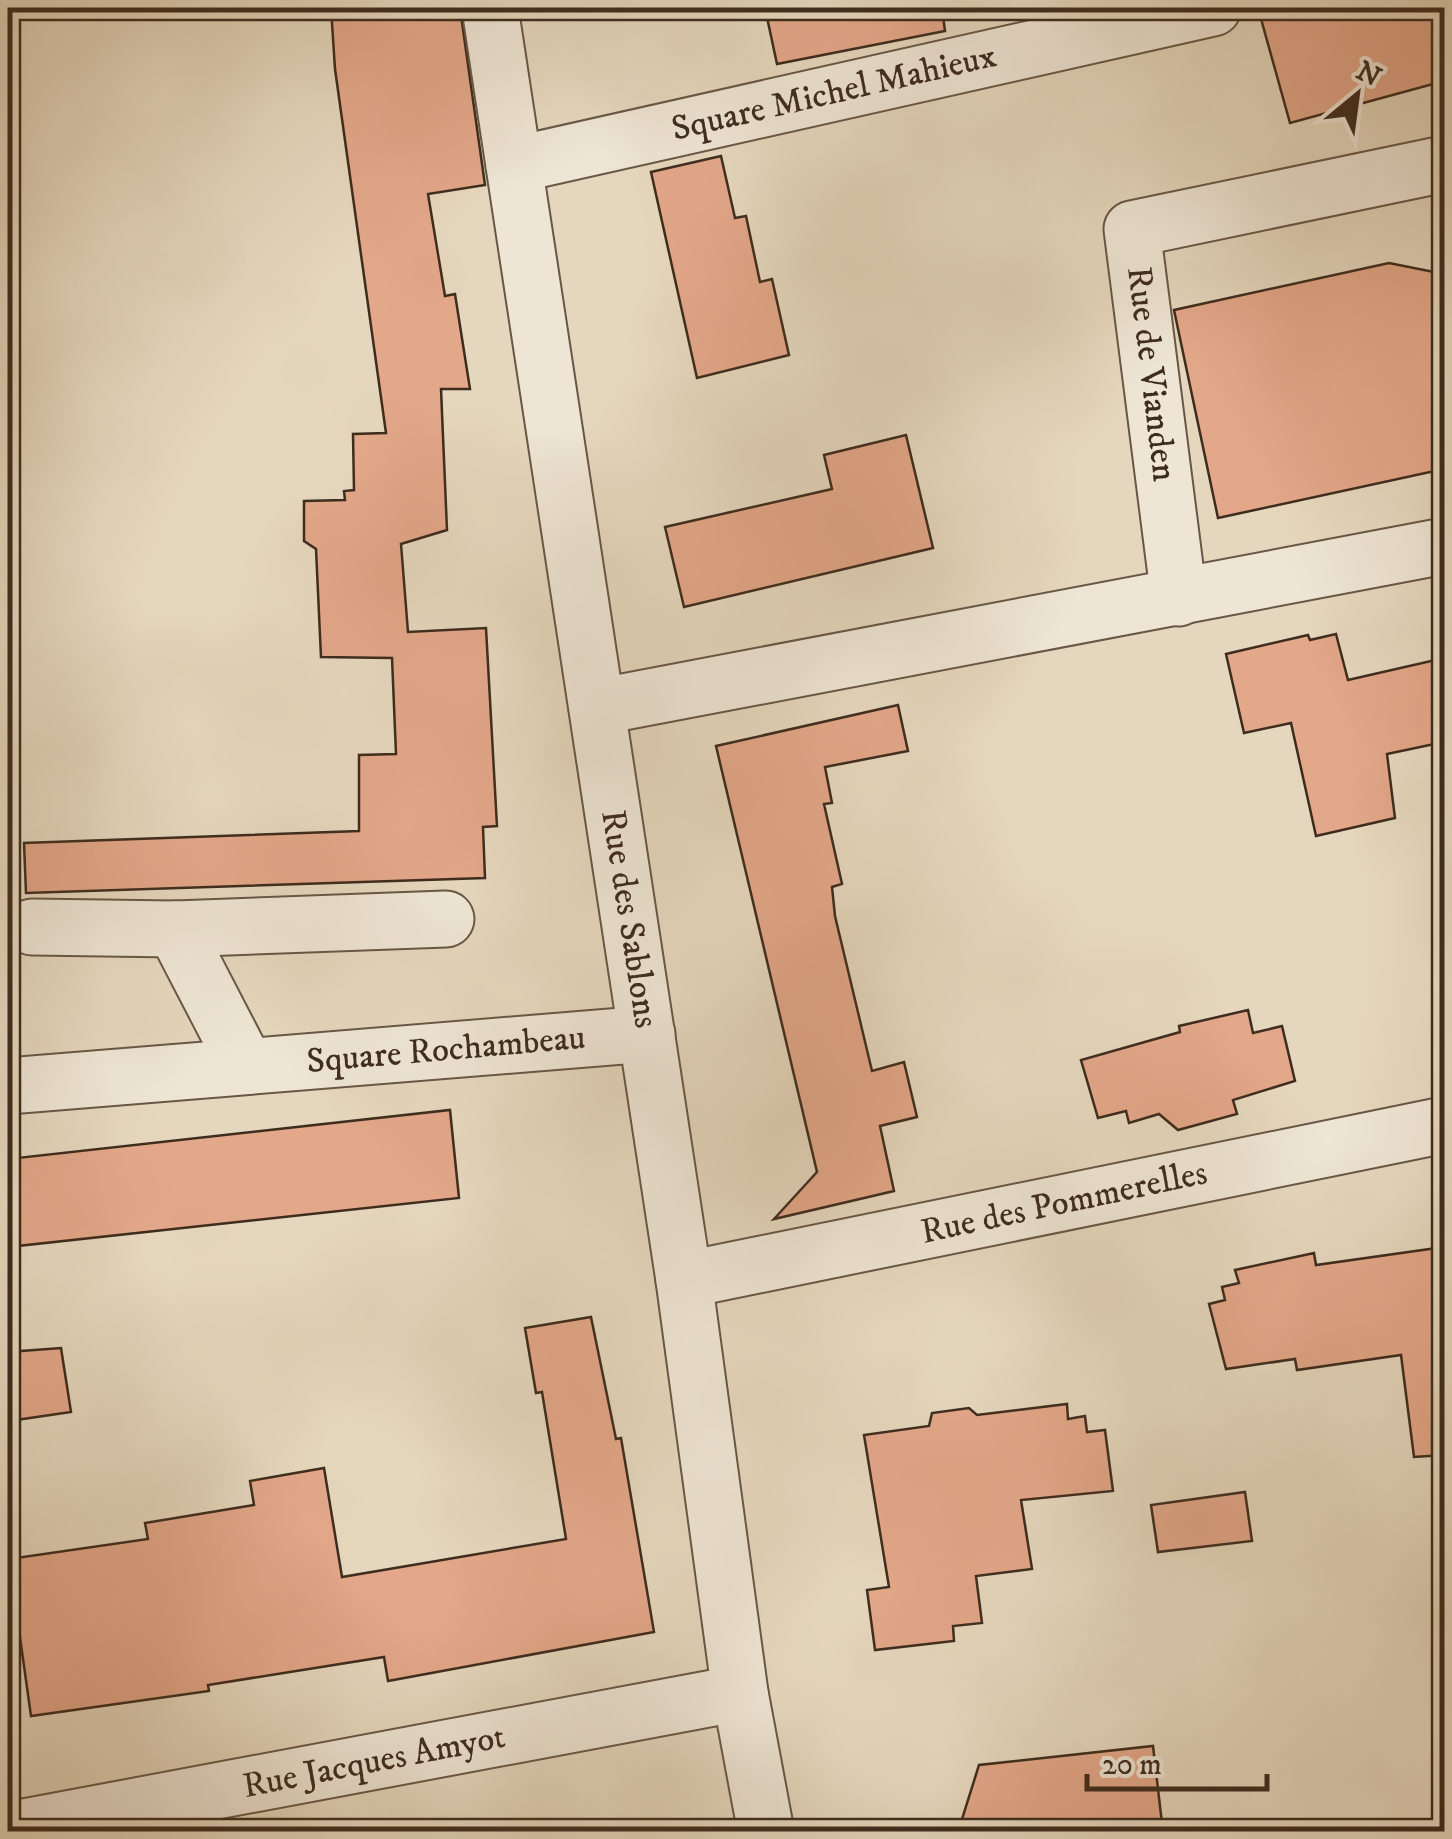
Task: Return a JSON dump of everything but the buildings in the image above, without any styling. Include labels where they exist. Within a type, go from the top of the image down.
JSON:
[{"type":"street","name":"Rue des Sablons","points":[[490,8],[684,1280],[740,1692],[766,1832]]},
{"type":"street","name":"Square Michel Mahieux","points":[[514,165],[1214,8]]},
{"type":"street","name":"Rue de Vianden","points":[[1179,598],[1132,229],[1444,164]]},
{"type":"street","points":[[597,707],[1444,546]]},
{"type":"street","points":[[32,927],[174,929],[446,919]]},
{"type":"street","points":[[174,929],[246,1066]]},
{"type":"street","name":"Square Rochambeau","points":[[8,1086],[647,1034]]},
{"type":"street","name":"Rue des Pommerelles","points":[[684,1280],[1444,1125]]},
{"type":"street","name":"Rue Jacques Amyot","points":[[8,1830],[740,1692]]}]
